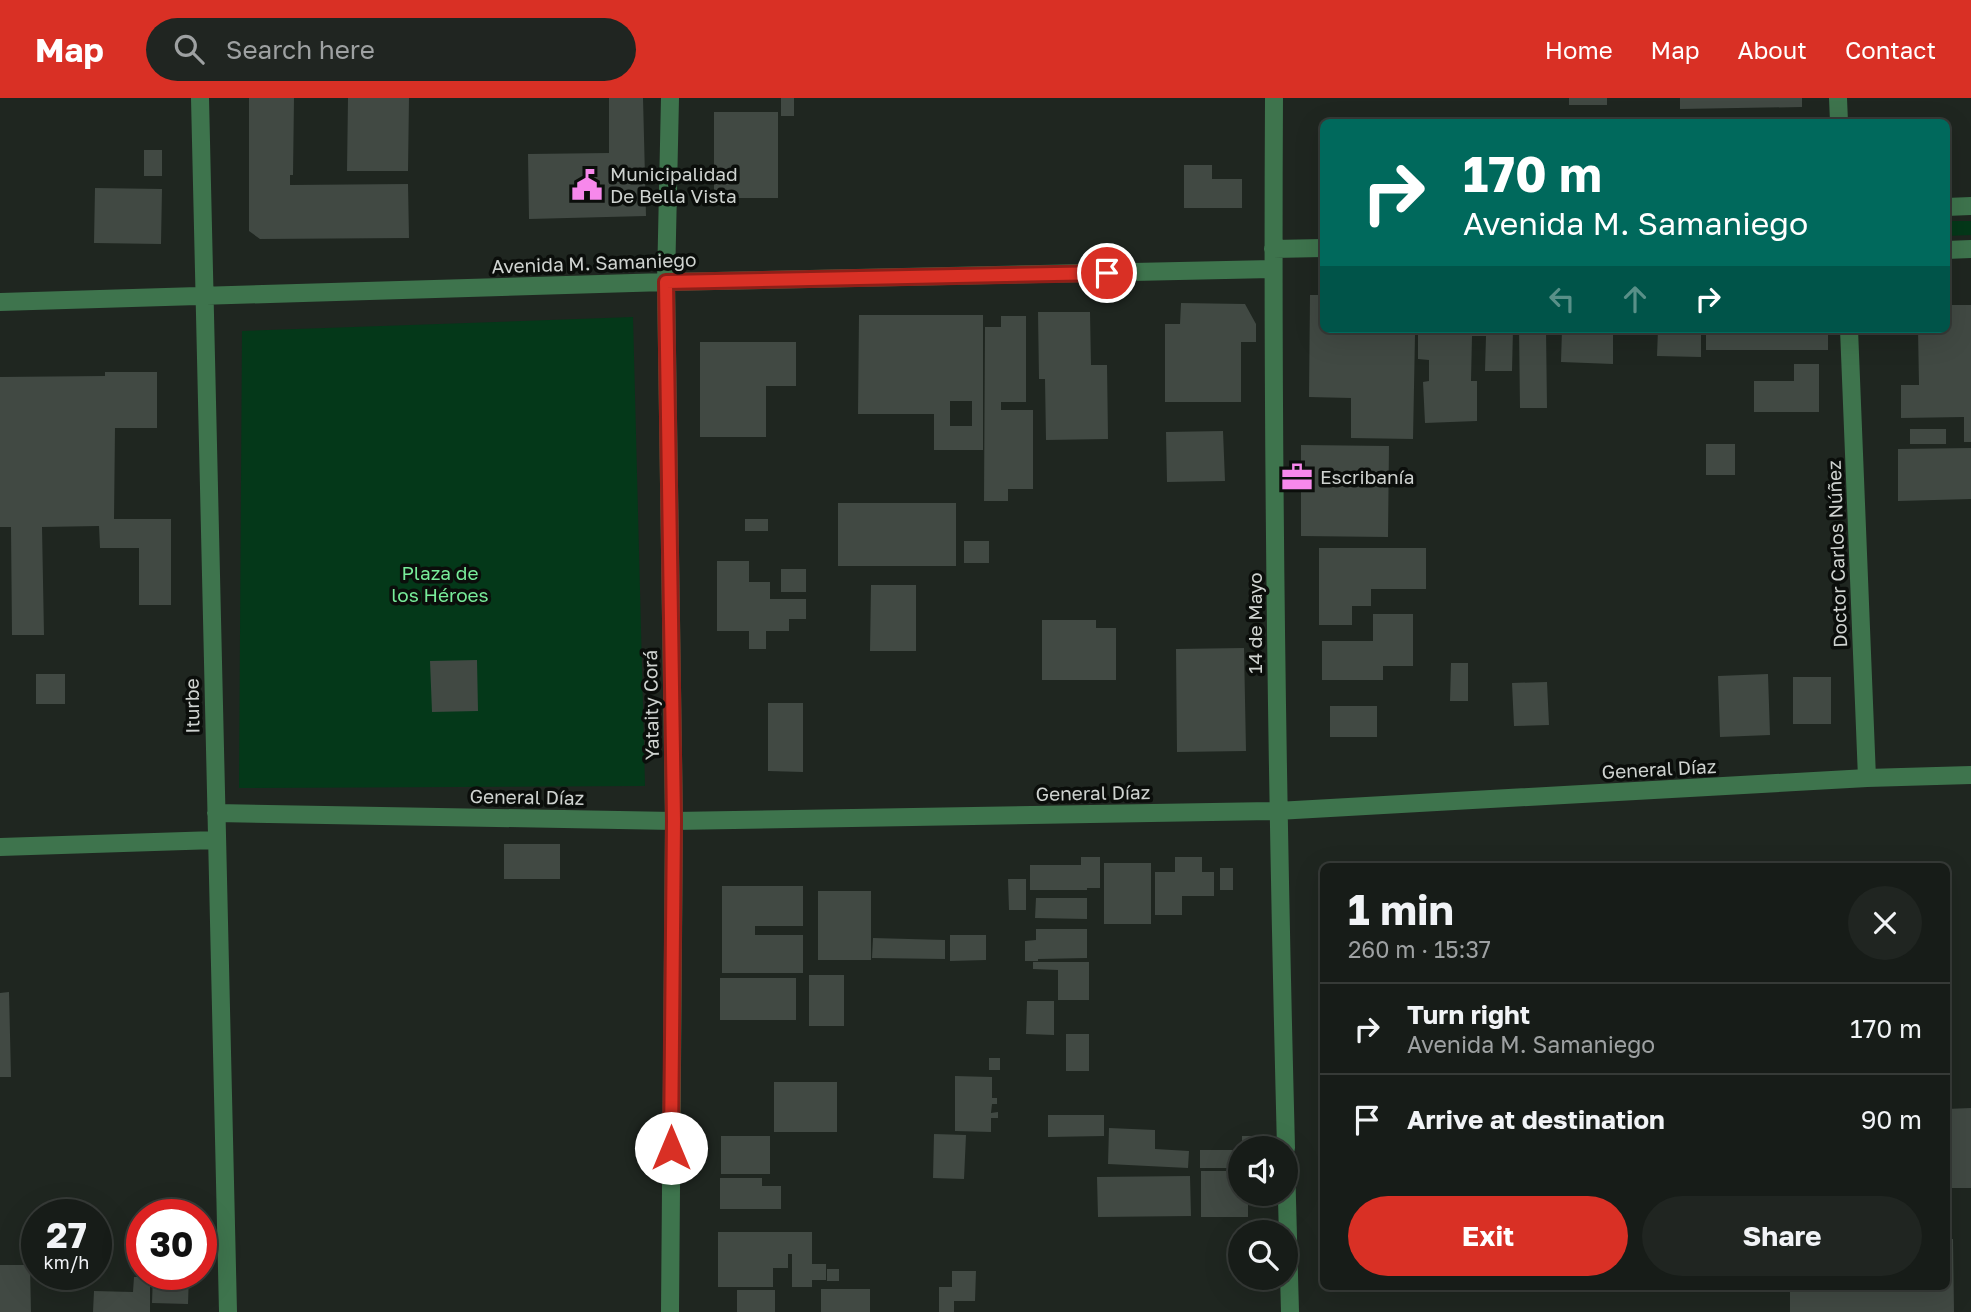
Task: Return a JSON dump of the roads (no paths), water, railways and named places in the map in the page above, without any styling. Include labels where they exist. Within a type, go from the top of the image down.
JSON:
[{"type":"street","name":"Iturbe","points":[[200,98],[228,1312]]},
{"type":"street","name":"Yataity Corá","points":[[670,98],[666,282],[674,821],[670,1312]]},
{"type":"street","name":"14 de Mayo","points":[[1273,98],[1278,811],[1286,1136]]},
{"type":"street","points":[[1838,98],[1839,119]]},
{"type":"street","points":[[1950,206],[1971,206]]},
{"type":"street","points":[[1273,249],[1320,248]]},
{"type":"street","points":[[1950,250],[1971,249]]},
{"type":"street","name":"Avenida M. Samaniego","points":[[0,302],[666,282],[1273,269]]},
{"type":"street","name":"Doctor Carlos Núñez","points":[[1849,333],[1867,778]]},
{"type":"street","name":"General Díaz","points":[[216,813],[674,821],[1278,811],[1867,778],[1971,775]]},
{"type":"street","points":[[0,847],[216,840]]},
{"type":"street","points":[[1287,1206],[1290,1312]]},
{"type":"place","name":"Municipalidad De Bella Vista","points":[[587,185]]},
{"type":"place","name":"Escribanía","points":[[1297,477]]},
{"type":"park label","name":"Plaza de los Héroes","points":[[440,584]]}]
